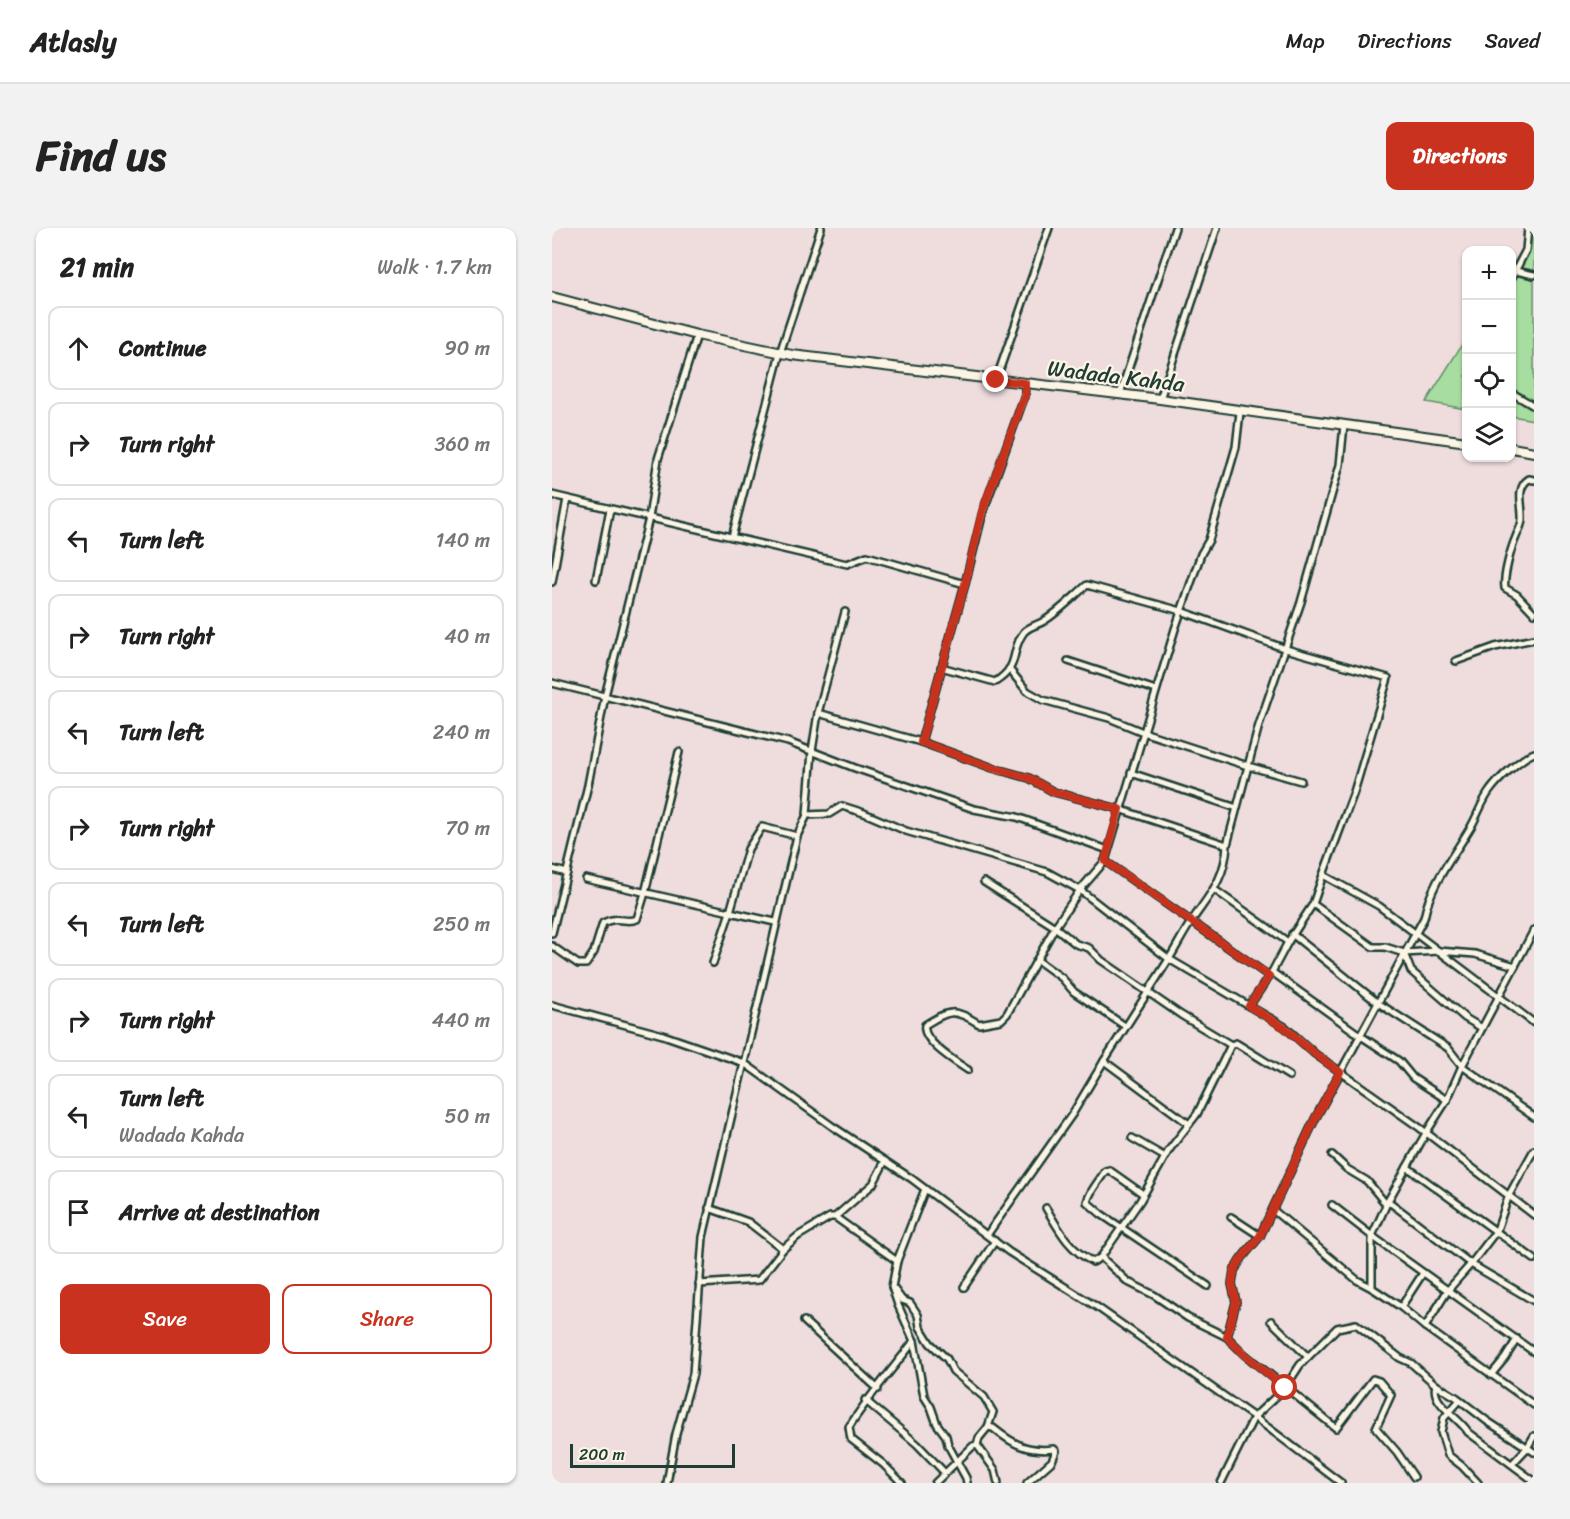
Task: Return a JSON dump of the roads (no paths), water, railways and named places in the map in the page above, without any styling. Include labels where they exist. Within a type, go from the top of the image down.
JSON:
[{"type":"main road","name":"Wadada Kahda","points":[[552,297],[697,335],[780,353],[1160,399],[1462,441]]},
{"type":"main road","points":[[1516,449],[1534,452]]},
{"type":"street","points":[[732,537],[780,353],[821,228]]},
{"type":"street","points":[[996,380],[1049,228]]},
{"type":"street","points":[[1120,394],[1175,228]]},
{"type":"street","points":[[1160,399],[1218,228]]},
{"type":"street","points":[[1528,228],[1525,239],[1526,250],[1516,271],[1534,275]]},
{"type":"street","points":[[552,933],[588,785],[605,696],[649,518],[658,459],[697,335]]},
{"type":"street","points":[[921,742],[965,584],[982,512],[1025,395],[1025,383]]},
{"type":"street","points":[[1516,395],[1534,406]]},
{"type":"street","points":[[968,1070],[943,1054],[926,1034],[924,1029],[926,1024],[945,1012],[964,1014],[979,1024],[1001,1020],[1007,1014],[1055,927],[1080,890],[1105,861],[1181,611],[1209,540],[1236,447],[1240,412]]},
{"type":"street","points":[[987,1235],[1073,1113],[1191,922],[1215,890],[1227,859],[1227,845],[1259,725],[1286,649],[1341,465],[1344,425]]},
{"type":"street","points":[[1534,480],[1525,481],[1521,489],[1522,519],[1510,553],[1504,583],[1505,588],[1534,613]]},
{"type":"street","points":[[552,495],[847,564],[867,556],[965,584]]},
{"type":"street","points":[[552,582],[567,499]]},
{"type":"street","points":[[596,580],[610,509]]},
{"type":"street","points":[[941,667],[994,682],[1006,674],[1014,661],[1019,639],[1026,629],[1043,622],[1087,585],[1181,611],[1286,649],[1388,678],[1354,792],[1312,904],[1292,934],[1271,974],[1249,1006]]},
{"type":"street","points":[[667,1483],[676,1434],[693,1374],[703,1237],[797,836],[807,815],[812,751],[818,713],[845,612]]},
{"type":"street","points":[[1456,661],[1495,647],[1534,639]]},
{"type":"street","points":[[1068,661],[1156,690]]},
{"type":"street","points":[[1009,669],[1027,691],[1042,700],[1109,718],[1143,732],[1301,781]]},
{"type":"street","points":[[552,683],[788,741],[855,768],[974,809],[1017,817],[1108,850]]},
{"type":"street","points":[[818,713],[921,742],[993,768],[1029,778],[1054,792],[1119,809],[1227,845]]},
{"type":"street","points":[[552,945],[578,964],[586,964],[594,952],[603,923],[614,918],[633,921],[637,919],[679,752]]},
{"type":"street","points":[[1227,1337],[1236,1302],[1232,1284],[1234,1271],[1260,1236],[1315,1119],[1424,918],[1427,900],[1436,881],[1472,825],[1490,790],[1523,758],[1534,753]]},
{"type":"street","points":[[1131,773],[1237,808]]},
{"type":"street","points":[[807,815],[829,814],[842,806],[906,831],[1047,872],[1080,890],[1169,959],[1285,1028],[1315,1054],[1426,1133],[1534,1215]]},
{"type":"street","points":[[713,963],[748,849],[762,827],[797,836]]},
{"type":"street","points":[[1105,861],[1191,922],[1400,1061],[1413,1078],[1447,1100]]},
{"type":"street","points":[[552,869],[567,873]]},
{"type":"street","points":[[1323,875],[1379,906],[1414,935],[1439,951],[1534,1023]]},
{"type":"street","points":[[586,879],[776,922]]},
{"type":"street","points":[[984,882],[1055,927],[1076,944],[1089,948],[1101,960],[1181,1015],[1231,1045]]},
{"type":"street","points":[[1215,890],[1288,942]]},
{"type":"street","points":[[1312,904],[1373,947],[1385,947],[1404,953],[1439,951],[1475,954],[1515,966]]},
{"type":"street","points":[[1372,1288],[1372,1236],[1387,1202],[1447,1100],[1462,1066],[1534,930]]},
{"type":"street","points":[[1292,934],[1378,1002],[1448,1048],[1462,1066],[1534,1117]]},
{"type":"street","points":[[1404,953],[1411,971],[1465,1018],[1482,1028]]},
{"type":"street","points":[[1037,960],[1062,978],[1074,992],[1125,1026]]},
{"type":"street","points":[[552,1005],[663,1035],[744,1062],[925,1188],[1009,1252],[1096,1307],[1254,1416],[1341,1483]]},
{"type":"street","points":[[1046,1208],[1062,1236],[1079,1255],[1093,1262],[1101,1257],[1165,1157],[1197,1114],[1231,1045],[1236,1043],[1289,1076]]},
{"type":"street","points":[[1104,1061],[1189,1124]]},
{"type":"street","points":[[1132,1138],[1165,1157]]},
{"type":"street","points":[[1425,1327],[1448,1290],[1497,1230],[1509,1196],[1534,1150]]},
{"type":"street","points":[[1332,1155],[1347,1169],[1367,1181],[1387,1202],[1471,1264],[1534,1301]]},
{"type":"street","points":[[699,1284],[759,1280],[783,1249],[798,1236],[830,1217],[835,1217],[873,1184],[885,1161]]},
{"type":"street","points":[[1527,1161],[1534,1166]]},
{"type":"street","points":[[1407,1167],[1447,1198],[1497,1230],[1534,1258]]},
{"type":"street","points":[[1143,1194],[1109,1170],[1105,1171],[1098,1184],[1090,1192],[1087,1202],[1208,1286]]},
{"type":"street","points":[[925,1188],[897,1261],[892,1287],[914,1341],[924,1396],[937,1424],[946,1436],[948,1446],[967,1483]]},
{"type":"street","points":[[1332,1205],[1473,1310],[1534,1352]]},
{"type":"street","points":[[709,1208],[748,1222],[783,1249]]},
{"type":"street","points":[[1273,1210],[1357,1280],[1401,1306],[1425,1327],[1534,1405]]},
{"type":"street","points":[[835,1217],[897,1261]]},
{"type":"street","points":[[1231,1217],[1260,1236]]},
{"type":"street","points":[[964,1287],[995,1241]]},
{"type":"street","points":[[1101,1257],[1128,1282],[1154,1294],[1188,1318],[1227,1337],[1244,1354],[1336,1428],[1373,1379],[1379,1381],[1391,1395],[1376,1428],[1414,1476]]},
{"type":"street","points":[[1401,1306],[1423,1273]]},
{"type":"street","points":[[892,1287],[902,1300],[910,1303],[918,1315],[920,1328],[930,1343],[947,1359],[953,1371],[984,1397],[993,1412],[988,1427],[979,1438],[977,1445]]},
{"type":"street","points":[[804,1321],[878,1389]]},
{"type":"street","points":[[1271,1321],[1308,1357]]},
{"type":"street","points":[[1221,1483],[1254,1416],[1285,1388],[1300,1365],[1337,1328],[1356,1324],[1400,1358],[1411,1363],[1436,1385],[1534,1452]]},
{"type":"street","points":[[1491,1375],[1517,1339]]},
{"type":"street","points":[[902,1483],[884,1464],[851,1439],[849,1427],[866,1400],[878,1389],[914,1341]]},
{"type":"street","points":[[1436,1385],[1434,1390],[1436,1397],[1468,1432],[1534,1481]]},
{"type":"street","points":[[866,1400],[917,1444],[945,1473]]},
{"type":"street","points":[[1460,1400],[1444,1418],[1441,1432],[1448,1455],[1478,1483]]},
{"type":"street","points":[[988,1427],[993,1428],[1023,1449],[1054,1449],[1056,1451],[1052,1461],[1027,1483]]},
{"type":"street","points":[[1512,1464],[1527,1448],[1534,1436]]},
{"type":"street","points":[[935,1483],[973,1446],[977,1445]]},
{"type":"street","points":[[977,1445],[995,1470],[998,1483]]}]
